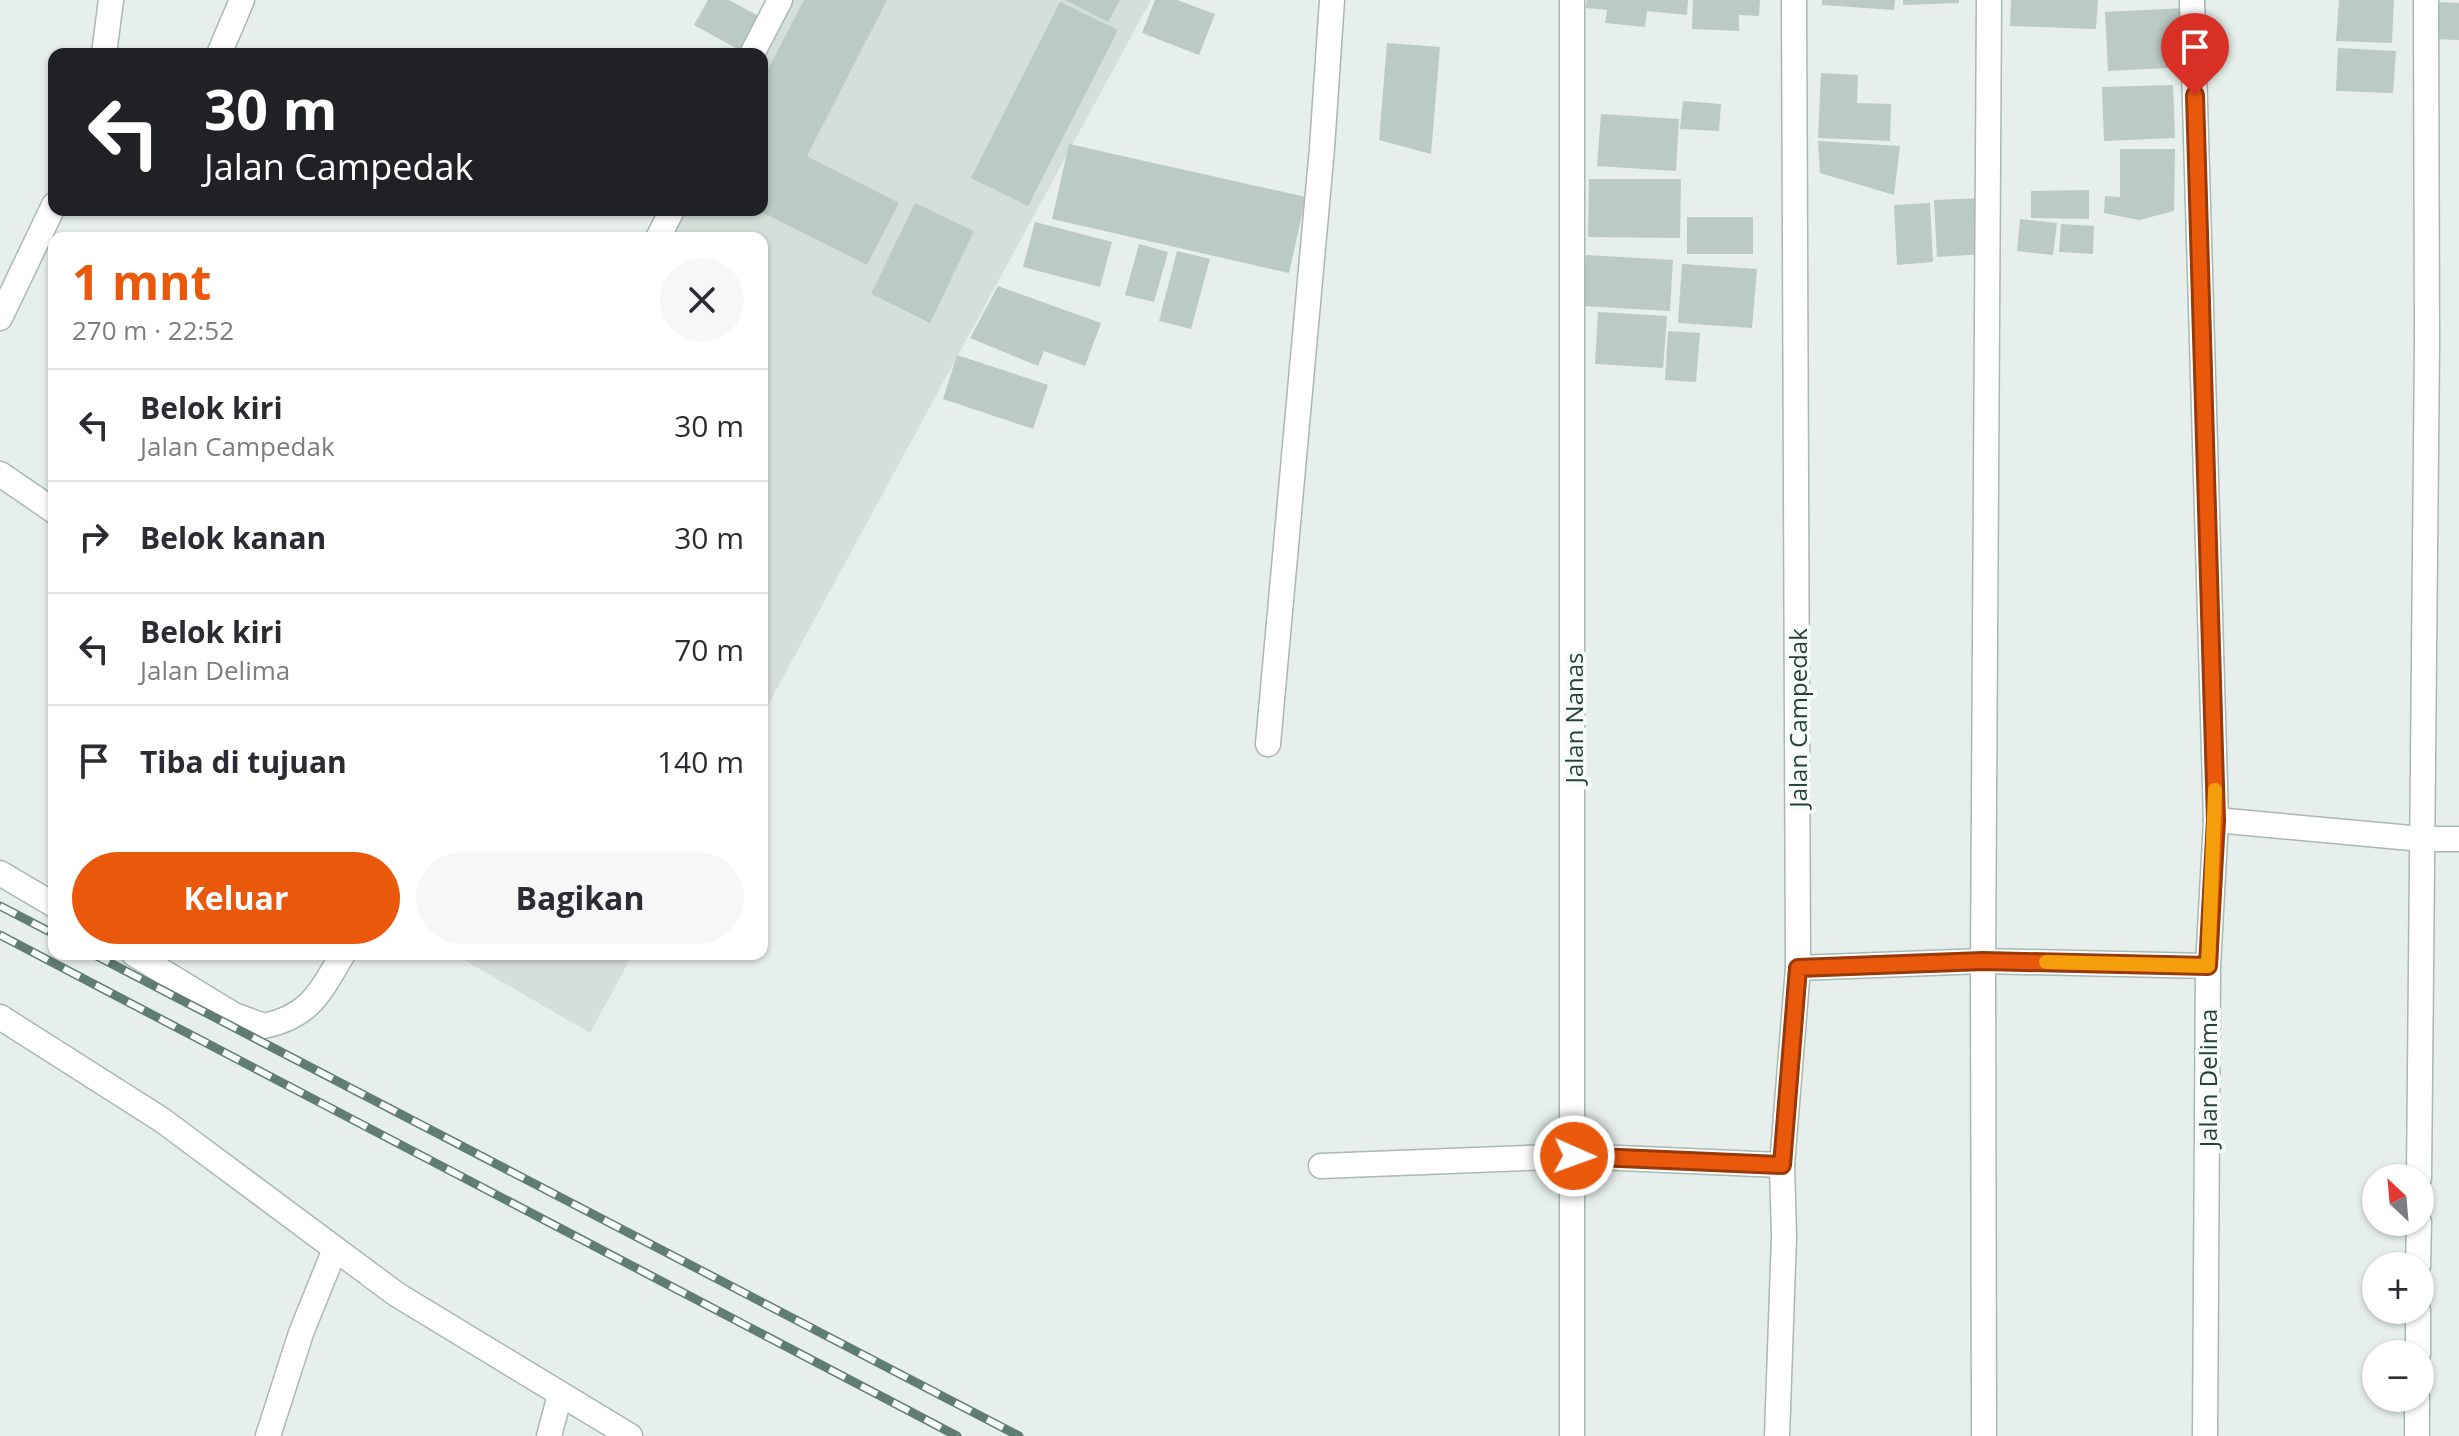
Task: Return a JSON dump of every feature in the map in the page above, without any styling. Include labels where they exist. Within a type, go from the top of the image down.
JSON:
[{"type":"street","points":[[105,48],[111,0]]},
{"type":"street","points":[[222,48],[242,0]]},
{"type":"street","points":[[755,48],[780,0]]},
{"type":"street","points":[[1268,744],[1322,148],[1332,0]]},
{"type":"street","name":"Jalan Nanas","points":[[1572,0],[1572,1436]]},
{"type":"street","name":"Jalan Campedak","points":[[1777,1436],[1784,1236],[1782,1165],[1798,968],[1794,0]]},
{"type":"street","points":[[1984,1436],[1983,961],[1989,0]]},
{"type":"street","name":"Jalan Delima","points":[[2192,0],[2216,820],[2208,966],[2205,1436]]},
{"type":"street","points":[[2419,1164],[2427,344],[2426,0]]},
{"type":"street","points":[[1,315],[49,216]]},
{"type":"street","points":[[0,474],[48,507]]},
{"type":"street","points":[[2216,820],[2422,839],[2459,839]]},
{"type":"street","points":[[0,873],[48,901]]},
{"type":"street","points":[[144,960],[234,1015],[264,1026],[303,1013],[317,998],[339,960]]},
{"type":"street","points":[[1798,968],[1983,961],[2208,966]]},
{"type":"street","points":[[0,1017],[162,1120],[396,1294],[630,1436]]},
{"type":"street","points":[[1321,1166],[1574,1156],[1782,1165]]},
{"type":"street","points":[[268,1436],[301,1333],[335,1249]]},
{"type":"street","points":[[549,1436],[560,1395]]},
{"type":"street","points":[[2417,1412],[2417,1436]]},
{"type":"shaded area","points":[[792,0],[1151,0],[768,705],[768,232],[675,232],[683,216],[768,216],[768,48]]},
{"type":"shaded area","points":[[464,960],[630,960],[590,1033]]},
{"type":"building","points":[[708,0],[729,0],[762,18],[745,48],[736,48],[694,25]]},
{"type":"building","points":[[804,0],[887,0],[807,156],[899,203],[867,265],[768,216],[768,69]]},
{"type":"building","points":[[1065,0],[1120,0],[1108,22]]},
{"type":"building","points":[[1155,0],[1177,0],[1215,14],[1199,55],[1142,33]]},
{"type":"building","points":[[1587,0],[1688,0],[1687,15],[1647,11],[1645,27],[1605,23],[1607,10],[1586,8]]},
{"type":"building","points":[[1693,0],[1760,0],[1759,16],[1739,15],[1739,31],[1692,29]]},
{"type":"building","points":[[1822,0],[1895,0],[1894,10],[1822,5]]},
{"type":"building","points":[[1903,0],[1959,0],[1959,3],[1903,5]]},
{"type":"building","points":[[2011,0],[2098,0],[2096,29],[2010,26]]},
{"type":"building","points":[[2339,0],[2394,0],[2392,43],[2336,41]]},
{"type":"building","points":[[1060,2],[1118,30],[1028,206],[971,178]]},
{"type":"building","points":[[2435,2],[2459,3],[2459,40],[2433,39]]},
{"type":"building","points":[[2184,8],[2187,67],[2108,71],[2105,12]]},
{"type":"building","points":[[1387,43],[1440,47],[1431,154],[1379,140]]},
{"type":"building","points":[[2338,48],[2396,51],[2393,93],[2336,91]]},
{"type":"building","points":[[1821,73],[1858,75],[1857,103],[1891,104],[1890,141],[1818,138]]},
{"type":"building","points":[[2173,85],[2175,138],[2104,141],[2102,87]]},
{"type":"building","points":[[1683,101],[1721,104],[1719,131],[1680,129]]},
{"type":"building","points":[[1601,114],[1679,119],[1676,171],[1597,166]]},
{"type":"building","points":[[1818,141],[1900,146],[1894,195],[1820,173]]},
{"type":"building","points":[[1069,144],[1306,197],[1289,273],[1052,219]]},
{"type":"building","points":[[2120,149],[2175,149],[2174,211],[2139,220],[2104,213],[2105,196],[2120,197]]},
{"type":"building","points":[[1589,179],[1681,179],[1680,238],[1588,237]]},
{"type":"building","points":[[2089,190],[2089,219],[2031,218],[2031,191]]},
{"type":"building","points":[[1982,198],[1984,254],[1937,257],[1934,200]]},
{"type":"building","points":[[915,203],[974,231],[930,323],[871,294]]},
{"type":"building","points":[[1930,203],[1933,262],[1897,265],[1894,205]]},
{"type":"building","points":[[1687,217],[1753,217],[1753,254],[1687,254]]},
{"type":"building","points":[[2020,219],[2057,223],[2053,255],[2017,251]]},
{"type":"building","points":[[1035,222],[1112,242],[1100,287],[1023,267]]},
{"type":"building","points":[[2061,224],[2094,226],[2093,254],[2059,252]]},
{"type":"building","points":[[1139,244],[1168,252],[1154,302],[1125,295]]},
{"type":"building","points":[[1177,251],[1210,259],[1191,329],[1159,321]]},
{"type":"building","points":[[1586,255],[1673,260],[1670,311],[1582,306]]},
{"type":"building","points":[[1682,264],[1757,269],[1752,328],[1678,323]]},
{"type":"building","points":[[998,286],[1101,323],[1085,366],[1044,351],[1038,366],[970,338]]},
{"type":"building","points":[[1598,312],[1667,316],[1663,368],[1595,364]]},
{"type":"building","points":[[1668,331],[1700,333],[1696,382],[1665,380]]},
{"type":"building","points":[[957,355],[1048,385],[1033,429],[943,399]]},
{"type":"railway","points":[[0,906],[48,931]]},
{"type":"railway","points":[[0,935],[957,1436]]},
{"type":"railway","points":[[105,960],[1019,1436]]},
{"type":"slow traffic","points":[[2046,962],[2208,966],[2215,790]]},
{"type":"route","points":[[1574,1156],[1782,1165],[1798,968],[1983,961],[2208,966],[2216,820],[2195,95]]}]
